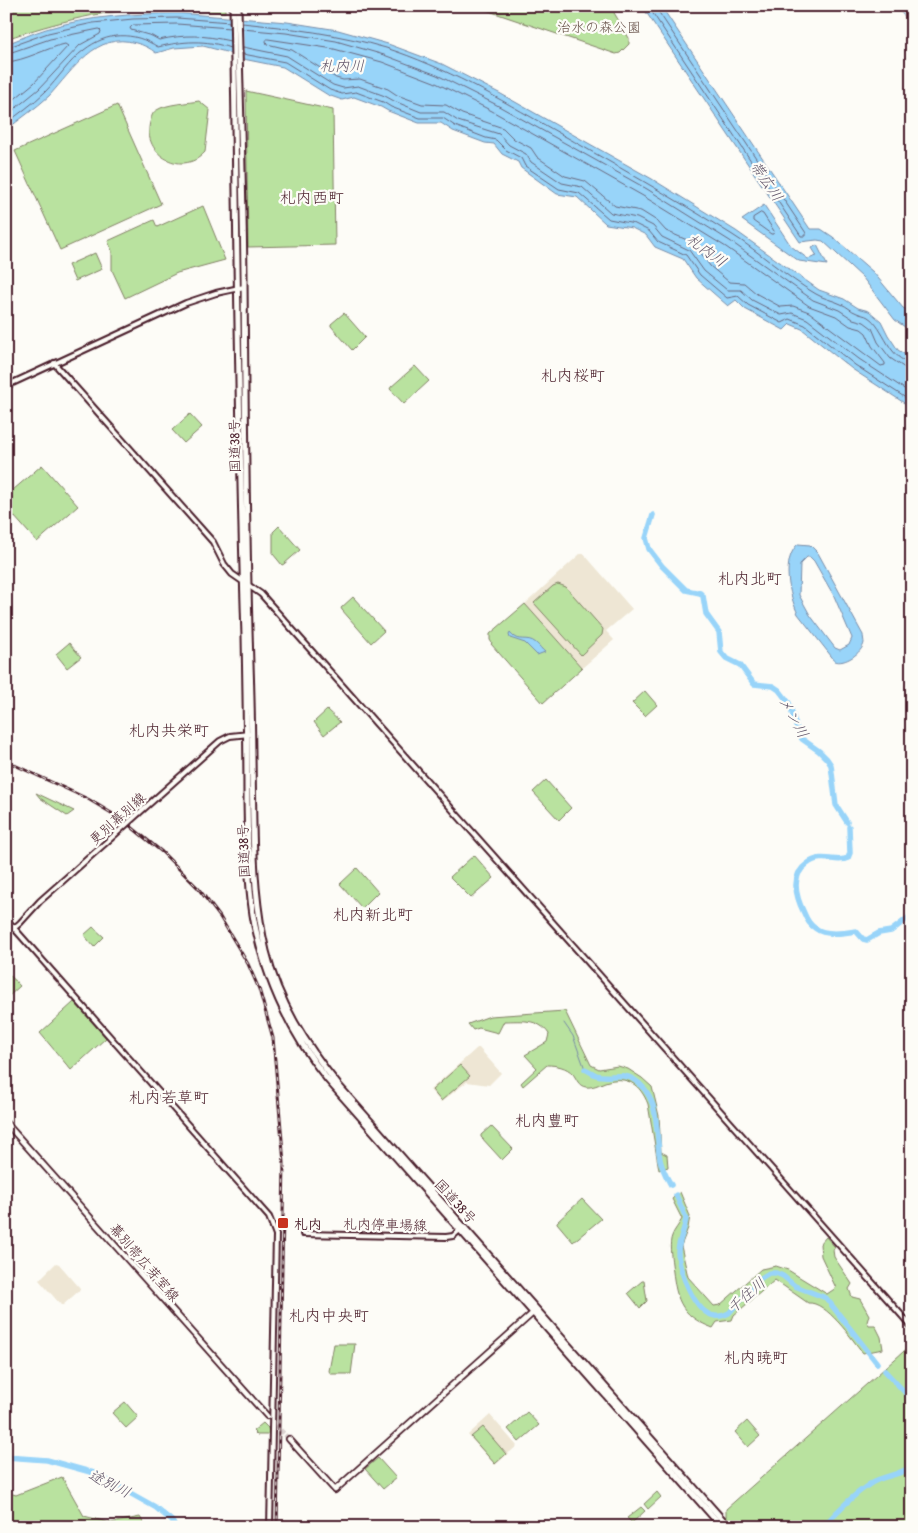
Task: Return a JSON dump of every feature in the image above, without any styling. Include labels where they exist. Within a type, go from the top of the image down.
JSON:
[{"type":"highway","name":"国道38号","points":[[233,6],[241,278]]},
{"type":"highway","name":"国道38号","points":[[238,6],[244,582],[248,734],[255,892],[267,954],[278,986],[299,1031],[320,1063],[462,1229],[729,1527]]},
{"type":"highway","name":"国道38号","points":[[535,1311],[722,1527]]},
{"type":"main road","name":"幕別帯広芽室線","points":[[6,1123],[267,1416]]},
{"type":"main road","points":[[289,1439],[335,1490],[535,1311]]},
{"type":"street","points":[[6,386],[186,303],[216,293],[241,288]]},
{"type":"street","points":[[54,363],[208,536],[217,548],[228,570],[261,594],[912,1327]]},
{"type":"street","name":"更別幕別線","points":[[6,935],[40,901],[220,741],[230,736],[248,734]]},
{"type":"street","points":[[6,919],[269,1217],[273,1224],[276,1235],[270,1527]]},
{"type":"street","name":"札内停車場線","points":[[302,1234],[446,1237],[453,1236],[462,1229]]},
{"type":"shaded area","points":[[580,554],[584,554],[632,609],[606,631],[614,640],[582,668],[525,604]]},
{"type":"shaded area","points":[[477,1048],[501,1073],[489,1085],[467,1082],[441,1102],[430,1090]]},
{"type":"shaded area","points":[[56,1263],[80,1288],[63,1305],[39,1280]]},
{"type":"shaded area","points":[[490,1415],[517,1446],[495,1465],[468,1435]]},
{"type":"green space","points":[[6,6],[225,6],[225,12],[176,8],[121,11],[63,22],[6,39]]},
{"type":"green space","name":"治水の森公園","points":[[474,6],[610,6],[629,38],[629,44],[620,53],[616,54]]},
{"type":"green space","points":[[246,91],[333,110],[335,245],[248,247]]},
{"type":"green space","points":[[199,101],[210,110],[205,152],[195,160],[185,163],[174,162],[165,158],[156,151],[151,142],[149,131],[153,114],[166,106]]},
{"type":"green space","points":[[117,105],[161,204],[60,250],[15,151]]},
{"type":"green space","points":[[203,206],[225,260],[177,273],[125,298],[112,270],[112,251],[108,241],[154,220],[157,227]]},
{"type":"green space","points":[[95,253],[102,269],[75,281],[68,265]]},
{"type":"green space","points":[[344,313],[365,337],[352,350],[331,326]]},
{"type":"green space","points":[[415,366],[429,381],[404,404],[390,389]]},
{"type":"green space","points":[[190,414],[202,427],[184,443],[172,430]]},
{"type":"green space","points":[[42,465],[78,506],[37,542],[6,507],[6,496]]},
{"type":"green space","points":[[279,526],[300,550],[282,565],[273,554],[273,532]]},
{"type":"green space","points":[[558,584],[566,587],[603,629],[602,635],[581,655],[534,603],[553,586]]},
{"type":"green space","points":[[353,597],[384,631],[371,643],[341,608]]},
{"type":"green space","points":[[525,604],[582,668],[543,703],[491,644],[490,640],[490,634]]},
{"type":"green space","points":[[69,643],[81,657],[67,668],[56,654]]},
{"type":"green space","points":[[645,691],[657,705],[645,716],[632,703]]},
{"type":"green space","points":[[327,710],[340,722],[324,735],[314,722]]},
{"type":"green space","points":[[546,780],[571,808],[559,820],[533,792]]},
{"type":"green space","points":[[36,793],[74,811],[67,816],[40,798]]},
{"type":"green space","points":[[474,855],[494,878],[471,898],[450,877]]},
{"type":"green space","points":[[357,868],[378,892],[362,908],[340,884]]},
{"type":"green space","points":[[93,927],[104,937],[94,947],[84,935]]},
{"type":"green space","points":[[7,972],[20,986],[9,996],[6,995]]},
{"type":"green space","points":[[74,1002],[106,1038],[71,1070],[40,1033]]},
{"type":"green space","points":[[565,1011],[591,1065],[599,1069],[618,1066],[628,1069],[652,1087],[659,1116],[661,1152],[667,1155],[668,1167],[659,1170],[648,1104],[637,1086],[626,1081],[613,1080],[586,1087],[579,1084],[573,1074],[565,1068],[547,1065],[523,1086],[521,1083],[537,1068],[525,1055],[547,1042],[549,1034],[545,1029],[529,1021],[504,1021],[498,1033],[479,1028],[473,1030],[468,1024],[490,1016]]},
{"type":"green space","points":[[460,1065],[470,1076],[441,1101],[432,1090]]},
{"type":"green space","points":[[491,1126],[513,1149],[502,1160],[481,1137]]},
{"type":"green space","points":[[680,1192],[690,1216],[688,1228],[681,1246],[688,1277],[714,1306],[720,1305],[761,1269],[776,1266],[788,1270],[827,1294],[836,1288],[821,1256],[820,1244],[826,1237],[835,1247],[833,1250],[834,1257],[852,1284],[849,1289],[852,1297],[860,1299],[869,1315],[867,1322],[869,1325],[875,1325],[881,1337],[883,1349],[863,1353],[846,1330],[823,1308],[808,1303],[775,1280],[734,1315],[732,1320],[717,1322],[713,1328],[692,1317],[681,1304],[673,1276],[671,1242],[672,1236],[682,1219],[672,1199]]},
{"type":"green space","points":[[582,1199],[601,1219],[573,1242],[557,1222]]},
{"type":"green space","points":[[644,1281],[647,1301],[640,1308],[628,1293]]},
{"type":"green space","points":[[334,1344],[355,1344],[351,1374],[331,1374],[329,1371]]},
{"type":"green space","points":[[912,1344],[912,1527],[736,1527],[726,1517],[726,1509]]},
{"type":"green space","points":[[125,1402],[138,1417],[126,1428],[112,1413]]},
{"type":"green space","points":[[527,1412],[539,1425],[519,1442],[508,1429]]},
{"type":"green space","points":[[747,1421],[760,1436],[748,1447],[735,1432]]},
{"type":"green space","points":[[263,1423],[268,1428],[269,1433],[267,1435],[257,1435],[253,1431]]},
{"type":"green space","points":[[483,1427],[506,1454],[495,1464],[471,1437]]},
{"type":"green space","points":[[378,1458],[396,1478],[383,1489],[365,1469]]},
{"type":"green space","points":[[62,1477],[84,1516],[111,1523],[140,1517],[146,1527],[6,1527],[6,1492],[16,1495]]},
{"type":"green space","points":[[657,1492],[661,1497],[648,1509],[644,1504]]},
{"type":"green space","points":[[641,1507],[645,1511],[632,1523],[627,1518]]},
{"type":"water","name":"帯広川","points":[[642,6],[661,6],[810,229],[821,229],[833,237],[873,272],[903,308],[912,312],[912,332],[895,320],[863,278],[823,241],[800,242]]},
{"type":"water","points":[[894,6],[912,6],[912,23]]},
{"type":"water","name":"札内川","points":[[177,13],[287,22],[338,30],[388,44],[442,64],[501,94],[652,179],[736,231],[819,290],[869,311],[881,321],[898,350],[912,359],[912,408],[852,369],[802,329],[790,324],[784,330],[745,309],[736,300],[728,306],[696,278],[683,259],[655,247],[646,235],[632,228],[606,224],[577,197],[557,194],[521,168],[518,162],[502,154],[494,144],[485,143],[453,131],[441,123],[419,123],[354,97],[342,100],[328,95],[283,67],[243,59],[203,46],[174,48],[156,53],[136,43],[122,41],[109,43],[86,55],[49,96],[6,130],[6,44],[46,29],[78,21],[128,15]]},
{"type":"water","points":[[764,205],[791,246],[808,259],[817,256],[812,248],[817,245],[827,265],[799,261],[742,220]]},
{"type":"water","points":[[798,544],[810,545],[818,553],[863,635],[863,647],[848,660],[835,661],[798,614],[788,578],[788,568],[793,551]],"holes":[[[807,557],[810,557],[834,596],[852,638],[849,645],[840,650],[835,648],[810,615],[799,595],[800,564]]]},
{"type":"water","points":[[510,633],[516,638],[533,641],[545,652],[537,655],[525,643],[510,638]]},
{"type":"pier","points":[[230,14],[243,15],[244,62],[231,57]]},
{"type":"waterway","name":"メン川","points":[[653,515],[646,538],[649,549],[662,566],[686,590],[700,593],[703,596],[706,614],[719,632],[721,652],[726,658],[740,665],[754,684],[773,686],[779,690],[789,703],[802,739],[819,751],[831,765],[836,805],[847,822]]},
{"type":"waterway","name":"メン川","points":[[849,827],[850,853],[848,858],[839,860],[818,859],[807,864],[798,874],[796,881],[797,894],[808,921],[819,931],[835,933],[856,931],[863,939],[867,940],[879,933],[891,931],[912,915]]},
{"type":"waterway","name":"千住川","points":[[564,1023],[573,1036],[585,1069]]},
{"type":"waterway","name":"千住川","points":[[585,1069],[601,1076],[628,1077],[641,1085],[648,1093],[655,1112],[660,1161],[671,1185]]},
{"type":"waterway","name":"千住川","points":[[676,1195],[686,1218],[678,1248],[679,1260],[689,1290],[701,1308],[715,1316],[729,1313],[761,1278],[769,1273],[776,1273],[795,1286],[826,1298],[877,1363]]},
{"type":"waterway","name":"千住川","points":[[885,1371],[912,1400]]},
{"type":"waterway","name":"途別川","points":[[6,1457],[47,1460],[94,1473],[155,1507],[172,1521],[175,1527]]},
{"type":"waterway","name":"千住川","points":[[823,1527],[846,1503],[873,1482],[904,1471],[912,1465]]},
{"type":"tunnel","points":[[267,1416],[289,1439]]},
{"type":"railway","points":[[6,761],[88,799],[123,820],[162,852],[198,888],[220,917],[248,964],[259,989],[273,1038],[284,1163],[277,1527]]},
{"type":"place","name":"札内","points":[[283,1223]]},
{"type":"district","name":"札内西町","points":[[312,197]]},
{"type":"district","name":"札内桜町","points":[[573,375]]},
{"type":"district","name":"札内北町","points":[[750,578]]},
{"type":"district","name":"札内共栄町","points":[[169,730]]},
{"type":"district","name":"札内新北町","points":[[373,914]]},
{"type":"district","name":"札内若草町","points":[[169,1097]]},
{"type":"district","name":"札内豊町","points":[[547,1120]]},
{"type":"district","name":"札内中央町","points":[[329,1315]]},
{"type":"district","name":"札内暁町","points":[[756,1357]]}]
